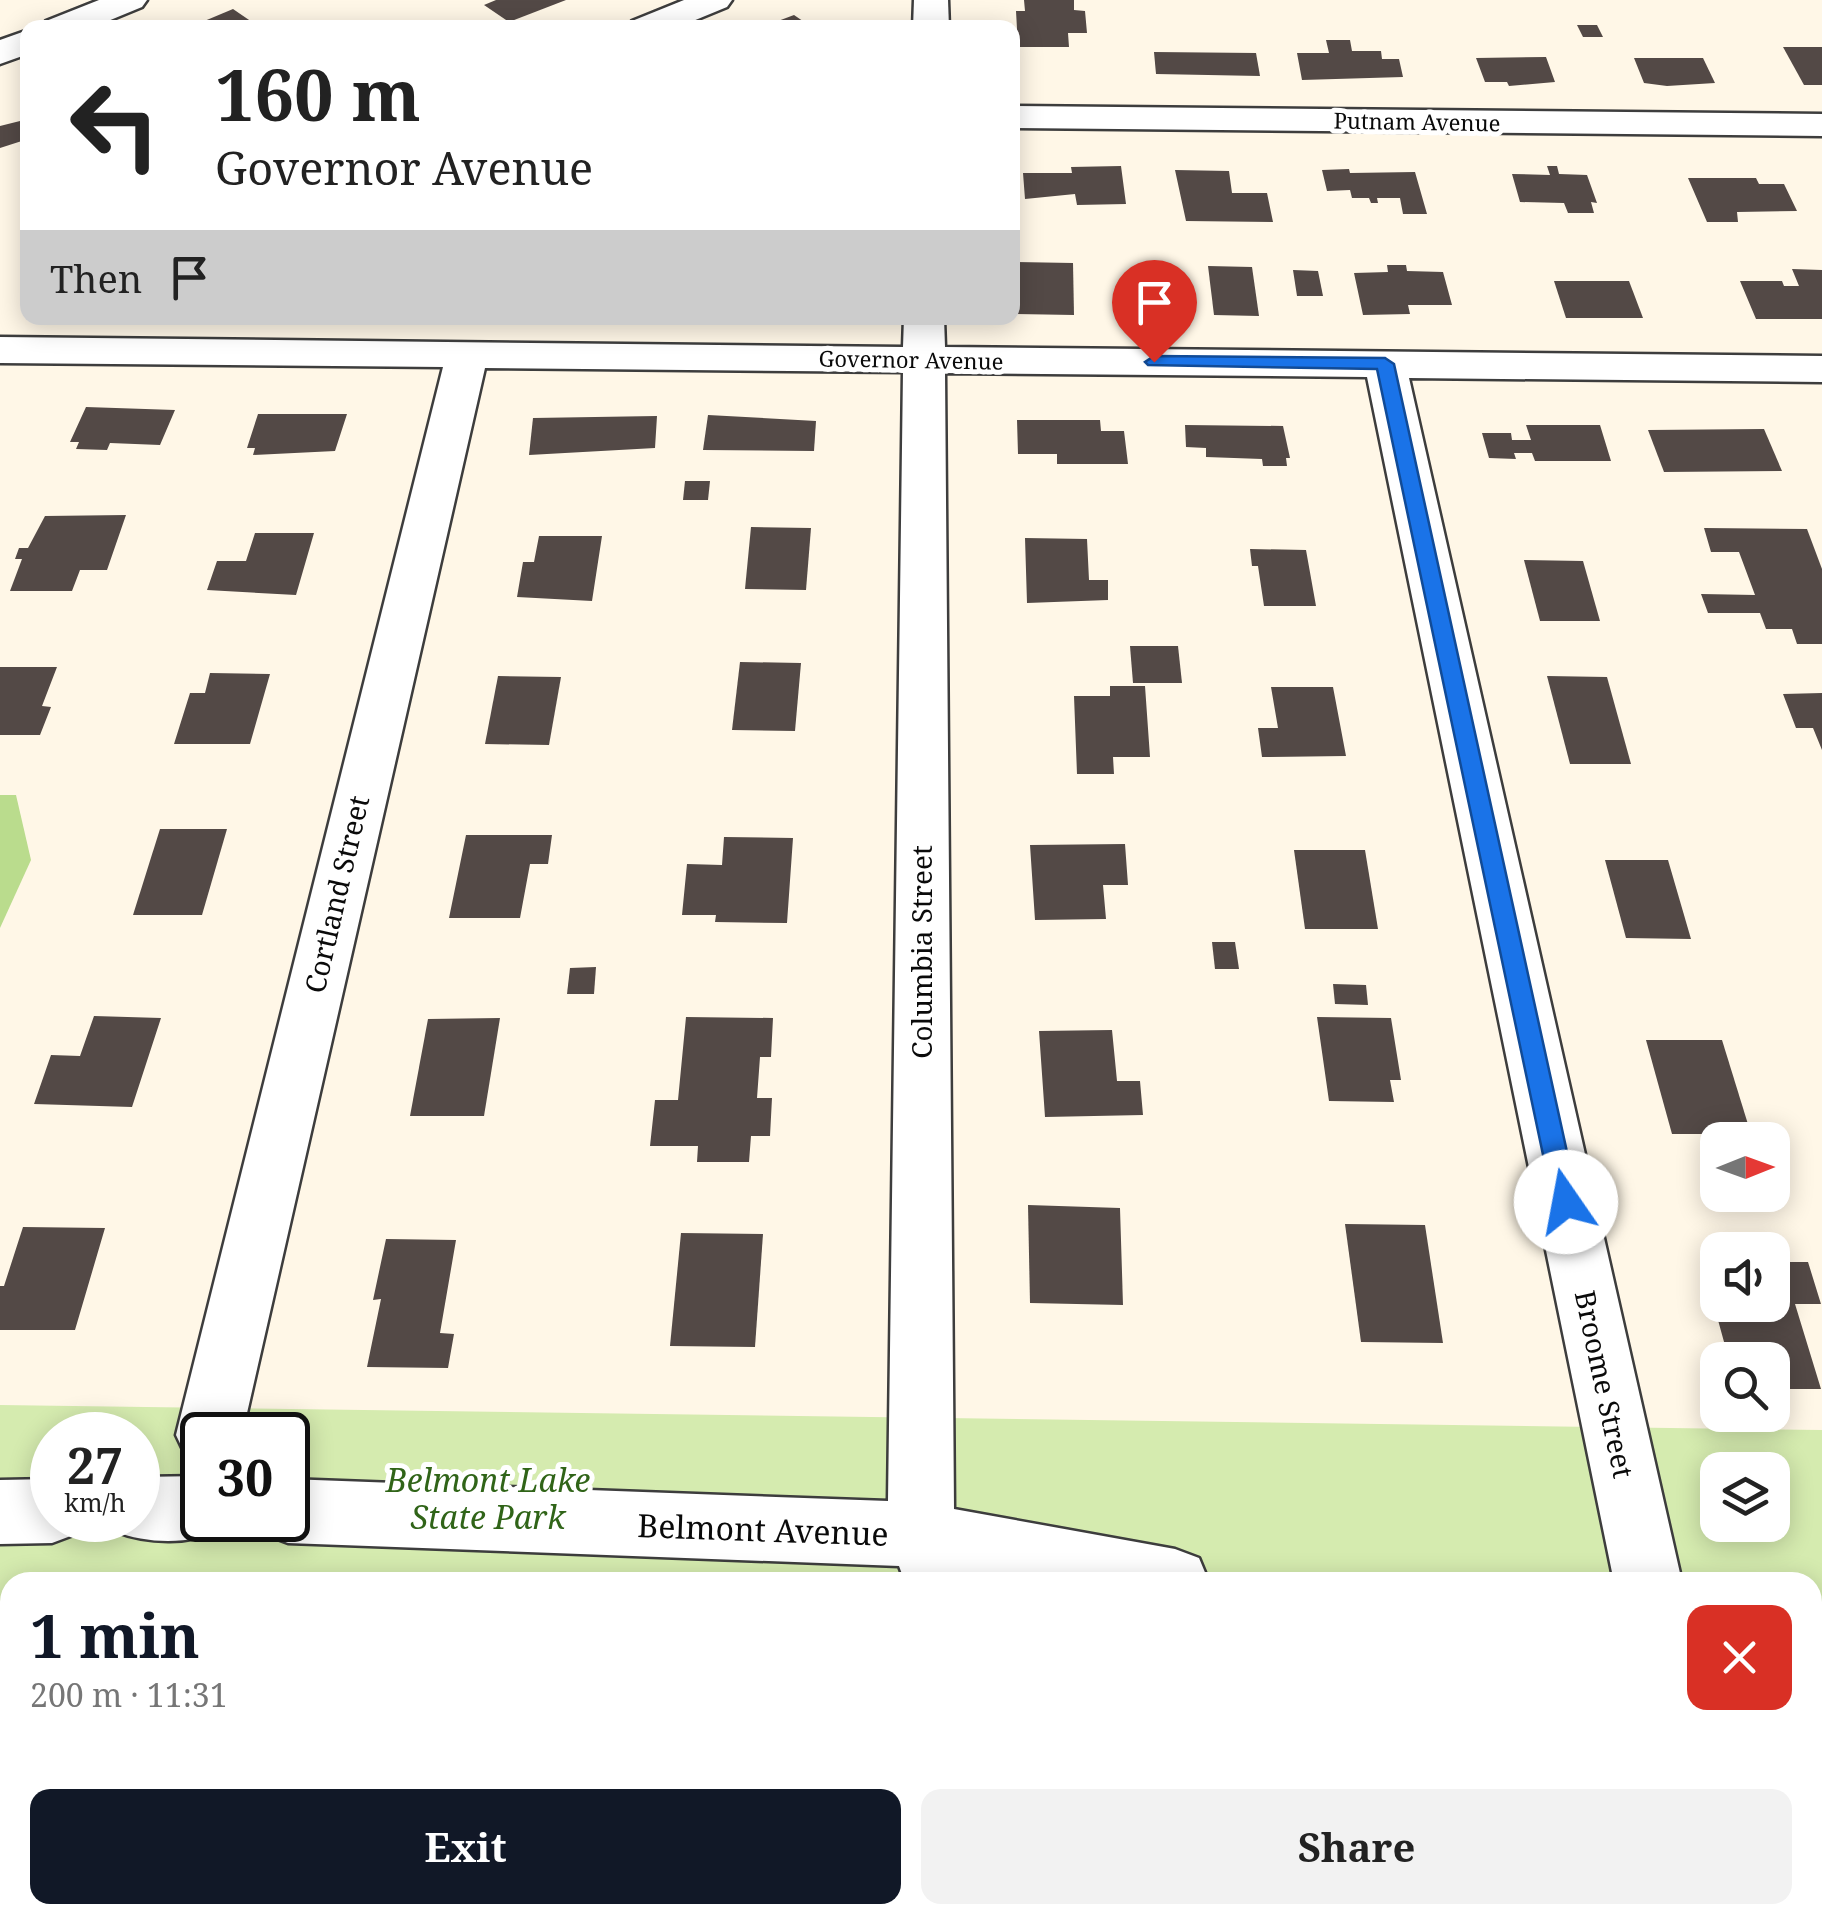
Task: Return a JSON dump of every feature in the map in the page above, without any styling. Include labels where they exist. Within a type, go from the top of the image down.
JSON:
[{"type":"street","points":[[66,16],[130,0]]},
{"type":"street","points":[[664,20],[715,0]]},
{"type":"street","name":"Putnam Avenue","points":[[1020,117],[1822,124]]},
{"type":"street","points":[[3,357],[20,324]]},
{"type":"street","name":"Governor Avenue","points":[[3,357],[467,354],[923,338],[1385,364],[1822,369]]},
{"type":"street","name":"Columbia Street","points":[[923,338],[930,1559]]},
{"type":"street","name":"Cortland Street","points":[[214,1412],[467,354]]},
{"type":"street","name":"Broome Street","points":[[1385,364],[1646,1572]]},
{"type":"street","points":[[0,1512],[30,1511]]},
{"type":"street","name":"Belmont Avenue","points":[[310,1513],[1068,1572]]},
{"type":"green space","points":[[0,795],[16,795],[31,860],[0,928]]},
{"type":"green space","name":"Belmont Lake State Park","points":[[0,1405],[1700,1428],[1700,1432],[1822,1430],[1822,1572],[0,1572]]},
{"type":"building","points":[[496,0],[566,0],[514,20],[506,20],[484,5]]},
{"type":"building","points":[[1024,0],[1074,0],[1074,10],[1085,11],[1087,33],[1068,33],[1069,47],[1020,47],[1016,11],[1025,11]]},
{"type":"building","points":[[233,9],[249,20],[207,20]]},
{"type":"building","points":[[1577,25],[1597,25],[1603,37],[1583,37]]},
{"type":"building","points":[[1326,40],[1350,40],[1352,51],[1381,51],[1382,59],[1399,59],[1403,77],[1302,80],[1297,53],[1329,53]]},
{"type":"building","points":[[1783,47],[1822,47],[1822,85],[1804,85]]},
{"type":"building","points":[[1154,52],[1256,53],[1260,76],[1156,74]]},
{"type":"building","points":[[1546,57],[1555,82],[1509,86],[1507,82],[1485,82],[1476,58]]},
{"type":"building","points":[[1634,58],[1703,58],[1715,83],[1644,83]]},
{"type":"building","points":[[20,121],[20,142],[0,148],[0,126]]},
{"type":"building","points":[[1121,166],[1126,204],[1077,205],[1075,194],[1025,199],[1023,173],[1072,173],[1071,167]]},
{"type":"building","points":[[1547,166],[1557,166],[1559,174],[1587,175],[1597,203],[1591,202],[1594,213],[1568,213],[1564,203],[1520,202],[1512,174],[1550,175]]},
{"type":"building","points":[[1349,169],[1350,173],[1415,172],[1427,214],[1403,214],[1400,198],[1377,198],[1378,203],[1371,203],[1369,198],[1352,198],[1350,190],[1327,191],[1322,170]]},
{"type":"building","points":[[1175,170],[1229,171],[1232,193],[1267,193],[1273,222],[1186,221]]},
{"type":"building","points":[[1688,178],[1756,178],[1759,184],[1784,184],[1797,211],[1737,212],[1738,222],[1707,222]]},
{"type":"building","points":[[1020,262],[1073,263],[1074,315],[1020,314]]},
{"type":"building","points":[[1387,265],[1406,265],[1407,271],[1443,272],[1452,305],[1408,305],[1410,314],[1363,315],[1354,273],[1388,272]]},
{"type":"building","points":[[1208,266],[1252,267],[1259,316],[1214,315]]},
{"type":"building","points":[[1792,269],[1822,270],[1822,319],[1756,319],[1740,281],[1782,281],[1784,286],[1799,286]]},
{"type":"building","points":[[1293,270],[1318,271],[1323,296],[1297,296]]},
{"type":"building","points":[[1554,281],[1629,281],[1643,318],[1566,318]]},
{"type":"building","points":[[86,407],[175,410],[160,445],[110,443],[107,450],[76,449],[79,442],[70,442]]},
{"type":"building","points":[[258,414],[347,414],[335,451],[253,455],[255,448],[247,448]]},
{"type":"building","points":[[708,415],[816,421],[814,451],[703,450]]},
{"type":"building","points":[[657,416],[655,448],[529,455],[533,418]]},
{"type":"building","points":[[1017,420],[1100,420],[1101,431],[1124,431],[1128,464],[1057,464],[1057,454],[1018,454]]},
{"type":"building","points":[[1185,425],[1283,426],[1290,458],[1286,458],[1287,466],[1263,466],[1262,459],[1206,457],[1206,448],[1186,447]]},
{"type":"building","points":[[1526,425],[1600,425],[1611,461],[1535,461],[1532,453],[1514,453],[1516,459],[1489,458],[1482,433],[1511,433],[1512,440],[1531,440]]},
{"type":"building","points":[[1764,429],[1782,471],[1664,472],[1648,430]]},
{"type":"building","points":[[685,481],[710,481],[708,500],[683,500]]},
{"type":"building","points":[[126,515],[107,570],[80,570],[72,591],[10,591],[22,559],[15,559],[19,548],[28,548],[45,516]]},
{"type":"building","points":[[751,527],[811,528],[806,590],[745,589]]},
{"type":"building","points":[[1704,528],[1807,529],[1822,569],[1822,644],[1797,644],[1792,629],[1766,629],[1760,613],[1708,613],[1701,594],[1755,595],[1739,552],[1711,552]]},
{"type":"building","points":[[255,533],[314,533],[296,595],[207,590],[217,561],[246,561]]},
{"type":"building","points":[[539,536],[602,536],[592,601],[517,597],[523,562],[534,562]]},
{"type":"building","points":[[1025,538],[1087,539],[1089,580],[1108,580],[1108,600],[1027,603]]},
{"type":"building","points":[[1250,549],[1306,550],[1316,606],[1264,606],[1258,566],[1252,566]]},
{"type":"building","points":[[1524,560],[1583,561],[1600,621],[1540,621]]},
{"type":"building","points":[[1130,646],[1178,646],[1182,683],[1133,683]]},
{"type":"building","points":[[740,662],[801,663],[795,731],[732,730]]},
{"type":"building","points":[[0,667],[57,667],[42,706],[51,707],[40,735],[0,735]]},
{"type":"building","points":[[210,673],[270,674],[250,744],[174,744],[190,693],[205,693]]},
{"type":"building","points":[[498,676],[561,677],[549,745],[485,744]]},
{"type":"building","points":[[1547,676],[1607,677],[1631,764],[1570,764]]},
{"type":"building","points":[[1110,686],[1145,686],[1150,757],[1113,757],[1114,774],[1077,774],[1074,696],[1110,696]]},
{"type":"building","points":[[1271,687],[1333,687],[1346,756],[1262,757],[1258,728],[1278,728]]},
{"type":"building","points":[[1822,693],[1822,750],[1813,728],[1796,728],[1783,694]]},
{"type":"building","points":[[160,829],[227,829],[202,915],[133,915]]},
{"type":"building","points":[[466,835],[552,835],[548,864],[530,864],[520,918],[449,918]]},
{"type":"building","points":[[724,837],[793,838],[787,923],[715,922],[716,915],[682,915],[687,864],[722,865]]},
{"type":"building","points":[[1125,844],[1128,885],[1103,885],[1106,919],[1035,920],[1030,845]]},
{"type":"building","points":[[1294,850],[1365,850],[1378,929],[1305,929]]},
{"type":"building","points":[[1605,860],[1668,860],[1691,939],[1626,938]]},
{"type":"building","points":[[1212,942],[1235,942],[1239,969],[1215,969]]},
{"type":"building","points":[[596,967],[594,994],[567,994],[570,968]]},
{"type":"building","points":[[1333,984],[1366,985],[1368,1005],[1335,1004]]},
{"type":"building","points":[[94,1016],[161,1018],[132,1107],[34,1104],[51,1055],[80,1056]]},
{"type":"building","points":[[686,1017],[773,1018],[771,1057],[760,1057],[757,1098],[772,1098],[770,1136],[751,1136],[749,1162],[697,1162],[698,1146],[650,1146],[655,1100],[678,1100]]},
{"type":"building","points":[[1317,1017],[1391,1018],[1401,1080],[1390,1080],[1394,1102],[1329,1101]]},
{"type":"building","points":[[500,1018],[484,1116],[410,1116],[428,1019]]},
{"type":"building","points":[[1112,1030],[1117,1081],[1140,1081],[1143,1115],[1045,1117],[1039,1031]]},
{"type":"building","points":[[1646,1040],[1722,1040],[1747,1122],[1700,1122],[1700,1134],[1672,1134]]},
{"type":"building","points":[[1028,1205],[1120,1208],[1123,1305],[1030,1303]]},
{"type":"building","points":[[1345,1224],[1425,1225],[1443,1343],[1361,1342]]},
{"type":"building","points":[[23,1227],[105,1228],[75,1330],[0,1330],[0,1286],[4,1286]]},
{"type":"building","points":[[681,1233],[763,1234],[755,1347],[670,1346]]},
{"type":"building","points":[[386,1239],[456,1240],[440,1333],[454,1334],[448,1368],[367,1367],[381,1299],[373,1300]]},
{"type":"building","points":[[1790,1262],[1808,1262],[1821,1304],[1795,1304],[1821,1389],[1790,1389],[1790,1342],[1724,1342],[1719,1322],[1790,1322]]},
{"type":"route","points":[[1154,362],[1385,364],[1566,1202]]}]
